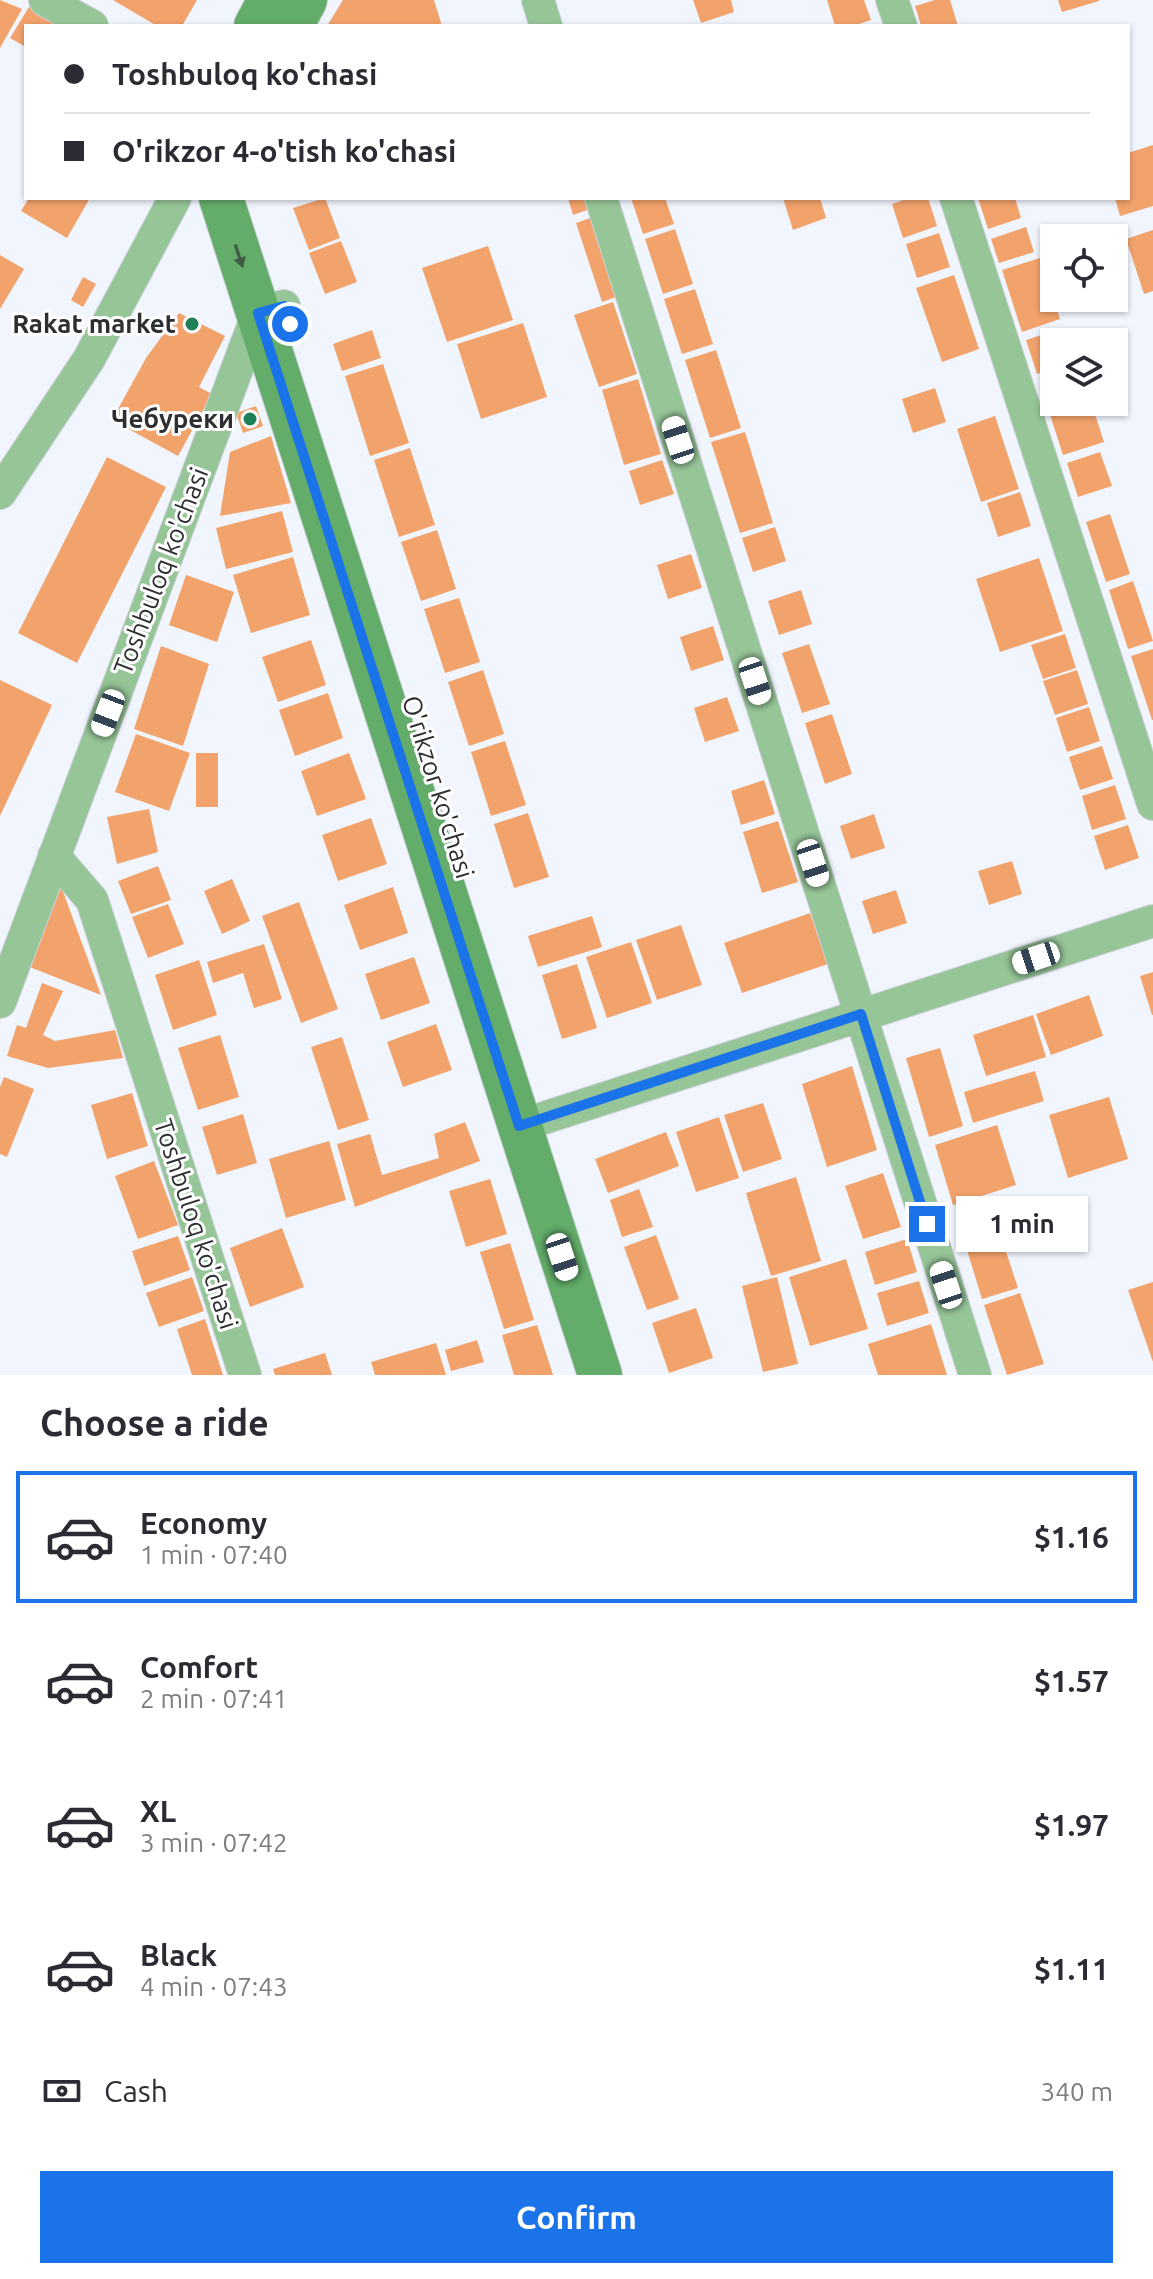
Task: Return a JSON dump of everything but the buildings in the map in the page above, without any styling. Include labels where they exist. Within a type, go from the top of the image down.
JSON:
[{"type":"main road","points":[[257,24],[270,0]]},
{"type":"main road","points":[[292,24],[305,0]]},
{"type":"main road","name":"O'rikzor ko'chasi","points":[[222,200],[271,309],[530,1122],[600,1375]]},
{"type":"main road","name":"O'rikzor ko'chasi","points":[[252,200],[271,309]]},
{"type":"main road","name":"O'rikzor ko'chasi","points":[[530,1122],[627,1375]]},
{"type":"street","points":[[45,0],[88,24]]},
{"type":"street","points":[[892,0],[900,24]]},
{"type":"street","points":[[0,493],[89,359],[174,200]]},
{"type":"street","points":[[602,200],[975,1375]]},
{"type":"street","points":[[957,200],[1153,804]]},
{"type":"street","name":"Toshbuloq ko'chasi","points":[[0,1002],[54,856],[271,309]]},
{"type":"street","name":"Toshbuloq ko'chasi","points":[[54,856],[92,900],[245,1375]]},
{"type":"street","points":[[530,1122],[1153,921]]},
{"type":"place","name":"Rakat market","points":[[192,324]]},
{"type":"place","name":"Чебуреки","points":[[250,419]]},
{"type":"route","points":[[290,324],[284,306],[258,313],[519,1126],[861,1014],[927,1224]]}]
